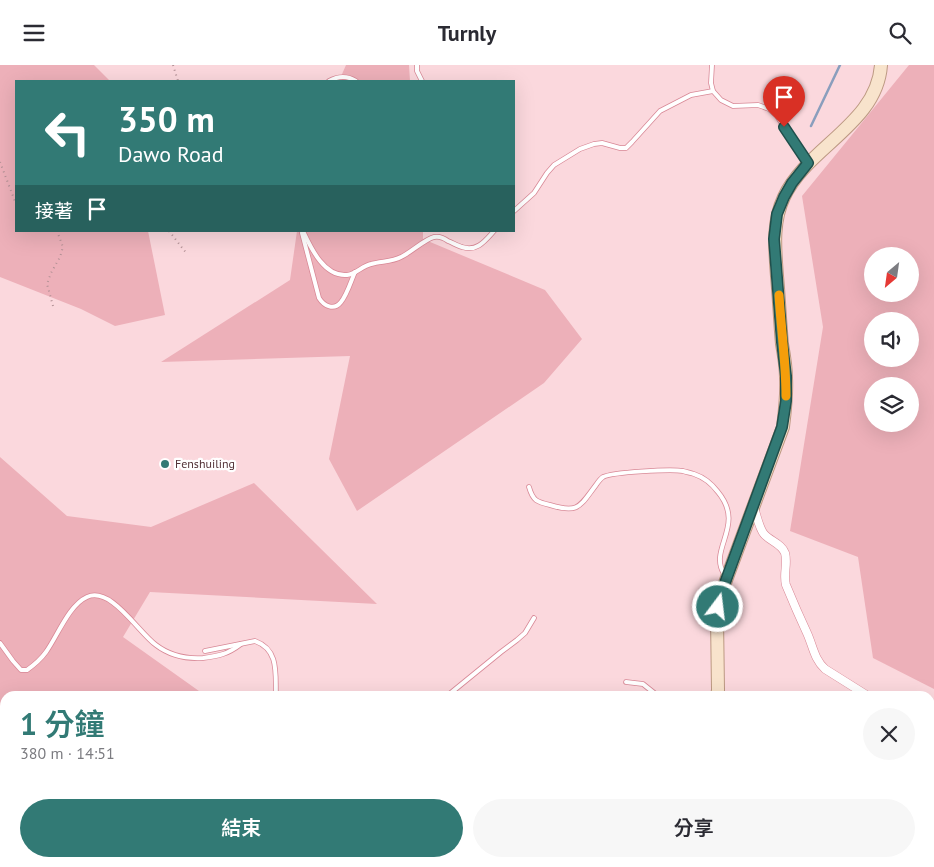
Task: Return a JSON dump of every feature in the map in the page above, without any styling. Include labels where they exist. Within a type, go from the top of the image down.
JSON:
[{"type":"main road","points":[[717,691],[717,617],[722,591],[782,427],[786,401],[786,376],[774,239],[777,214],[792,183],[808,163],[857,117],[871,99],[880,76],[881,65]]},
{"type":"street","points":[[754,506],[761,530],[784,551],[786,559],[784,579],[810,639],[816,659],[825,669],[860,691]]},
{"type":"lane","points":[[417,65],[422,80]]},
{"type":"lane","points":[[712,65],[711,83],[713,91],[721,101],[733,105],[758,105],[769,109],[776,116],[808,163]]},
{"type":"lane","points":[[331,80],[342,77],[354,80]]},
{"type":"lane","points":[[515,210],[534,193],[554,165],[580,149],[602,143],[620,148],[626,147],[660,111],[691,95],[713,91]]},
{"type":"lane","points":[[302,232],[322,303],[329,307],[341,302],[355,272]]},
{"type":"lane","points":[[303,232],[324,266],[335,273],[346,275],[373,263],[399,259],[434,237],[441,237],[461,247],[470,249],[478,247],[493,232]]},
{"type":"lane","points":[[529,487],[532,496],[538,502],[560,508],[574,509],[584,503],[601,478],[608,475],[682,471],[694,474],[707,481],[718,491],[728,506],[730,517],[720,559],[720,568],[727,578]]},
{"type":"lane","points":[[0,643],[21,670],[27,670],[46,653],[73,609],[81,600],[89,596],[101,595],[118,606],[147,638],[157,646],[178,656],[212,657],[231,652],[242,644]]},
{"type":"lane","points":[[453,691],[517,641],[525,633],[534,618]]},
{"type":"lane","points":[[205,651],[255,641],[262,643],[274,658],[276,691]]},
{"type":"lane","points":[[626,682],[643,683],[652,691]]},
{"type":"path","points":[[173,65],[178,80]]},
{"type":"path","points":[[0,162],[15,201]]},
{"type":"path","points":[[53,305],[48,284],[50,273],[60,257],[63,247],[57,232]]},
{"type":"path","points":[[170,232],[187,254]]},
{"type":"shaded area","points":[[0,65],[94,65],[109,80],[15,80],[15,232],[148,232],[165,315],[115,326],[81,309],[0,277]]},
{"type":"shaded area","points":[[346,65],[409,65],[410,80],[339,80]]},
{"type":"shaded area","points":[[909,65],[934,65],[934,689],[873,658],[858,557],[790,531],[823,327],[802,196]]},
{"type":"shaded area","points":[[297,232],[423,232],[423,239],[545,290],[582,339],[544,383],[357,511],[329,459],[350,356],[161,362],[290,280]]},
{"type":"shaded area","points":[[0,457],[67,516],[151,527],[254,483],[377,604],[150,592],[123,637],[199,691],[0,691]]},
{"type":"waterway","points":[[811,126],[840,65]]},
{"type":"slow traffic","points":[[779,295],[786,396]]},
{"type":"place","name":"Fenshuiling","points":[[165,464]]},
{"type":"route","points":[[718,607],[722,591],[782,427],[786,401],[786,376],[774,239],[777,214],[784,197],[792,183],[808,163],[784,127]]}]
